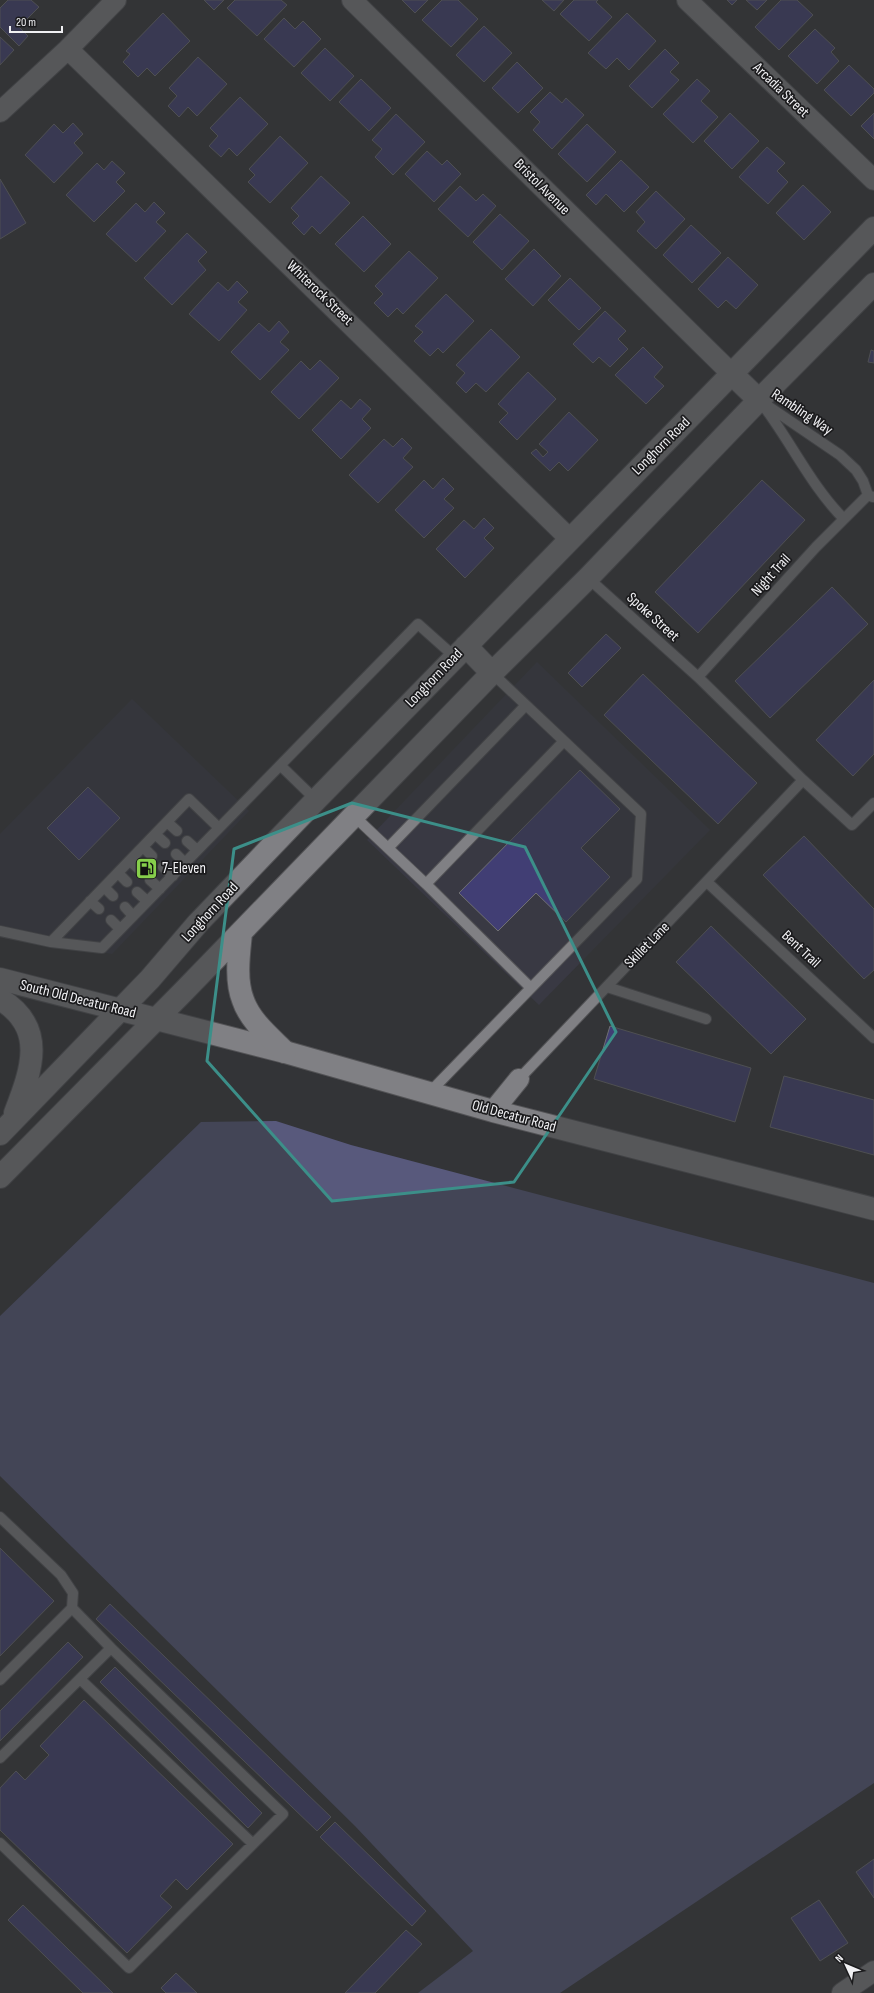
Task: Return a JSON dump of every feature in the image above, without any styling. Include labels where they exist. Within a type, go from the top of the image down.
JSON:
[{"type":"main road","name":"Longhorn Road","points":[[5,1128],[150,979],[198,924],[316,800],[874,228]]},
{"type":"main road","points":[[0,1177],[241,933],[492,673],[588,578],[758,400],[874,284]]},
{"type":"main road","points":[[732,374],[758,400]]},
{"type":"main road","points":[[461,651],[492,673]]},
{"type":"main road","points":[[241,933],[238,965],[242,1000],[259,1026],[285,1052]]},
{"type":"main road","name":"South Old Decatur Road","points":[[0,979],[156,1019]]},
{"type":"main road","points":[[0,1000],[9,1004],[19,1014],[30,1034],[32,1063],[5,1128]]},
{"type":"main road","name":"Old Decatur Road","points":[[156,1019],[285,1052],[493,1112],[874,1209]]},
{"type":"street","points":[[0,112],[68,49],[116,0]]},
{"type":"street","name":"Bristol Avenue","points":[[352,0],[732,374]]},
{"type":"street","name":"Arcadia Street","points":[[688,0],[874,180]]},
{"type":"street","name":"Whiterock Street","points":[[68,49],[570,539]]},
{"type":"street","name":"Skillet Lane","points":[[493,1112],[519,1080]]},
{"type":"street","points":[[842,1993],[874,1971]]},
{"type":"lane","name":"Rambling Way","points":[[758,400],[840,456],[856,470],[871,496]]},
{"type":"lane","name":"Rambling Way","points":[[758,400],[784,434],[822,496],[844,519]]},
{"type":"lane","name":"Night Trail","points":[[698,677],[816,547],[844,519],[871,496]]},
{"type":"lane","name":"Spoke Street","points":[[588,578],[698,677],[803,780]]},
{"type":"lane","points":[[0,931],[51,942],[102,948],[418,624],[461,651]]},
{"type":"lane","points":[[429,1093],[637,879],[641,814],[492,673]]},
{"type":"lane","points":[[388,848],[526,705]]},
{"type":"lane","points":[[426,884],[564,741]]},
{"type":"lane","points":[[281,766],[316,800]]},
{"type":"lane","points":[[803,780],[852,825],[874,803]]},
{"type":"lane","name":"Skillet Lane","points":[[519,1080],[803,780]]},
{"type":"lane","points":[[51,942],[189,799],[219,828]]},
{"type":"lane","points":[[354,816],[426,884],[531,988]]},
{"type":"lane","points":[[167,822],[177,830]]},
{"type":"lane","points":[[155,834],[165,843]]},
{"type":"lane","points":[[187,841],[197,850]]},
{"type":"lane","points":[[143,847],[152,856]]},
{"type":"lane","points":[[176,854],[185,863]]},
{"type":"lane","points":[[130,860],[139,869]]},
{"type":"lane","points":[[163,867],[173,876]]},
{"type":"lane","points":[[118,873],[127,882]]},
{"type":"lane","points":[[150,880],[160,889]]},
{"type":"lane","name":"Bent Trail","points":[[707,882],[874,1038]]},
{"type":"lane","points":[[104,888],[113,896]]},
{"type":"lane","points":[[137,892],[147,901]]},
{"type":"lane","points":[[90,901],[99,909]]},
{"type":"lane","points":[[125,907],[133,916]]},
{"type":"lane","points":[[111,920],[120,929]]},
{"type":"lane","points":[[607,987],[706,1019]]},
{"type":"lane","points":[[0,1517],[61,1575],[73,1593],[72,1608],[0,1680]]},
{"type":"lane","points":[[0,1843],[129,1968],[283,1814],[111,1648],[72,1608]]},
{"type":"lane","points":[[0,1758],[111,1648]]},
{"type":"lane","points":[[80,1679],[253,1844]]},
{"type":"highlighted area","points":[[352,803],[525,847],[616,1032],[514,1182],[332,1201],[207,1061],[234,849]]},
{"type":"shaded area","points":[[537,662],[710,830],[539,1005],[367,840]]},
{"type":"shaded area","points":[[132,699],[249,811],[112,954],[0,934],[0,834]]},
{"type":"shaded area","points":[[276,1121],[351,1145],[874,1283],[874,1783],[560,1993],[418,1993],[473,1951],[355,1826],[0,1476],[0,1316],[201,1122]]},
{"type":"building","points":[[8,0],[31,0],[39,7],[19,27],[28,36],[19,46],[0,27],[0,8]]},
{"type":"building","points":[[204,0],[224,0],[214,10]]},
{"type":"building","points":[[235,0],[281,0],[287,5],[257,36],[227,8]]},
{"type":"building","points":[[402,0],[428,0],[415,13]]},
{"type":"building","points":[[442,0],[458,0],[478,19],[451,47],[422,20]]},
{"type":"building","points":[[542,0],[564,0],[554,11]]},
{"type":"building","points":[[574,0],[598,0],[596,2],[612,17],[589,41],[560,14]]},
{"type":"building","points":[[727,0],[737,0],[732,5]]},
{"type":"building","points":[[746,0],[767,0],[757,10]]},
{"type":"building","points":[[781,0],[797,0],[813,15],[779,50],[755,27]]},
{"type":"building","points":[[163,13],[190,41],[155,76],[147,68],[138,77],[123,62],[130,54],[126,51]]},
{"type":"building","points":[[627,13],[656,41],[629,70],[617,58],[606,69],[588,53]]},
{"type":"building","points":[[284,18],[295,29],[303,21],[321,39],[294,67],[264,39]]},
{"type":"building","points":[[484,26],[512,53],[484,82],[456,55]]},
{"type":"building","points":[[815,29],[835,48],[831,52],[839,61],[817,84],[788,56]]},
{"type":"building","points":[[0,37],[14,50],[0,65]]},
{"type":"building","points":[[325,48],[354,76],[330,101],[301,73]]},
{"type":"building","points":[[665,49],[679,63],[670,72],[679,80],[652,108],[629,86]]},
{"type":"building","points":[[198,57],[227,84],[197,116],[188,107],[179,117],[168,106],[177,96],[169,88]]},
{"type":"building","points":[[517,62],[543,88],[518,113],[492,88]]},
{"type":"building","points":[[849,65],[874,89],[874,93],[851,116],[824,90]]},
{"type":"building","points":[[361,79],[391,108],[369,131],[339,102]]},
{"type":"building","points":[[697,79],[710,91],[701,101],[718,117],[693,143],[663,114]]},
{"type":"building","points":[[550,92],[562,103],[566,98],[584,115],[552,149],[533,130],[540,122],[530,112]]},
{"type":"building","points":[[240,97],[268,124],[237,156],[229,148],[221,157],[209,146],[218,136],[210,128]]},
{"type":"building","points":[[730,113],[759,141],[732,169],[704,141]]},
{"type":"building","points":[[874,113],[874,139],[861,126]]},
{"type":"building","points":[[396,114],[425,142],[393,175],[375,157],[382,149],[372,140]]},
{"type":"building","points":[[73,123],[83,134],[74,143],[83,153],[54,183],[25,155],[54,124],[63,133]]},
{"type":"building","points":[[587,124],[616,152],[587,182],[558,154]]},
{"type":"building","points":[[280,136],[308,163],[270,203],[248,182],[255,175],[249,169]]},
{"type":"building","points":[[767,147],[785,163],[777,171],[788,182],[768,204],[739,177]]},
{"type":"building","points":[[427,151],[442,165],[447,160],[461,174],[434,202],[405,174]]},
{"type":"building","points":[[621,160],[649,187],[624,212],[606,194],[596,205],[586,195]]},
{"type":"building","points":[[112,161],[125,173],[116,182],[125,191],[94,222],[66,195],[97,163],[104,170]]},
{"type":"building","points":[[321,176],[350,203],[320,234],[312,226],[304,235],[292,223],[299,216],[291,208]]},
{"type":"building","points":[[0,179],[26,223],[0,239]]},
{"type":"building","points":[[803,185],[831,212],[804,240],[776,213]]},
{"type":"building","points":[[460,186],[476,201],[483,194],[496,206],[468,237],[438,209]]},
{"type":"building","points":[[656,191],[685,219],[656,249],[637,231],[645,222],[636,212]]},
{"type":"building","points":[[154,202],[165,213],[156,222],[166,231],[136,262],[106,234],[136,203],[145,212]]},
{"type":"building","points":[[500,214],[529,241],[502,270],[473,242]]},
{"type":"building","points":[[363,216],[391,244],[364,272],[335,244]]},
{"type":"building","points":[[691,225],[721,253],[692,283],[663,255]]},
{"type":"building","points":[[187,233],[207,252],[198,261],[206,270],[172,305],[144,278]]},
{"type":"building","points":[[534,249],[561,276],[533,306],[505,279]]},
{"type":"building","points":[[409,251],[438,278],[403,314],[397,308],[388,317],[374,303],[383,294],[375,286]]},
{"type":"building","points":[[728,257],[758,285],[736,309],[726,300],[718,308],[698,289]]},
{"type":"building","points":[[570,278],[601,308],[579,330],[548,300]]},
{"type":"building","points":[[237,281],[248,292],[238,302],[247,310],[219,341],[189,314],[218,282],[228,291]]},
{"type":"building","points":[[446,294],[474,321],[443,353],[438,348],[430,356],[414,341],[423,332],[415,326]]},
{"type":"building","points":[[605,311],[626,331],[618,339],[628,349],[610,367],[599,357],[593,363],[573,344]]},
{"type":"building","points":[[279,321],[289,332],[280,342],[289,350],[260,380],[231,352],[259,323],[269,332]]},
{"type":"building","points":[[491,329],[520,357],[486,392],[476,383],[466,393],[456,383],[465,373],[456,365]]},
{"type":"building","points":[[643,347],[663,367],[654,377],[664,386],[646,404],[615,375]]},
{"type":"building","points":[[871,350],[874,351],[874,363],[868,362]]},
{"type":"building","points":[[320,360],[339,378],[299,419],[271,392],[301,361],[310,370]]},
{"type":"building","points":[[528,372],[556,399],[517,440],[499,422],[508,413],[498,404]]},
{"type":"building","points":[[360,399],[371,409],[362,419],[371,428],[341,459],[312,430],[341,400],[351,409]]},
{"type":"building","points":[[569,412],[598,440],[568,471],[559,462],[550,471],[531,453],[536,449],[543,457],[548,452],[539,444]]},
{"type":"building","points":[[402,438],[412,448],[403,458],[413,467],[378,503],[349,475],[384,439],[393,447]]},
{"type":"building","points":[[443,478],[454,489],[444,499],[454,508],[424,538],[395,510],[424,480],[433,489]]},
{"type":"building","points":[[762,480],[805,520],[698,633],[655,592]]},
{"type":"building","points":[[484,518],[494,528],[484,538],[494,548],[465,578],[436,549],[464,520],[474,529]]},
{"type":"building","points":[[832,587],[868,624],[770,718],[735,681]]},
{"type":"building","points":[[606,634],[621,648],[582,687],[568,673]]},
{"type":"building","points":[[643,674],[757,783],[718,824],[604,715]]},
{"type":"building","points":[[874,680],[874,754],[853,776],[816,740]]},
{"type":"building","points":[[580,770],[620,809],[581,848],[610,877],[566,922],[536,893],[498,931],[459,893]]},
{"type":"building","points":[[88,787],[120,818],[79,860],[47,828]]},
{"type":"building","points":[[804,836],[874,909],[874,970],[864,979],[763,875]]},
{"type":"building","points":[[711,926],[806,1019],[771,1054],[676,962]]},
{"type":"building","points":[[610,1026],[751,1068],[735,1122],[594,1079]]},
{"type":"building","points":[[784,1076],[874,1100],[874,1155],[770,1127]]},
{"type":"building","points":[[0,1548],[54,1601],[0,1656]]},
{"type":"building","points":[[110,1604],[331,1817],[317,1831],[96,1619]]},
{"type":"building","points":[[68,1642],[83,1657],[0,1741],[0,1711]]},
{"type":"building","points":[[115,1667],[262,1813],[248,1828],[100,1682]]},
{"type":"building","points":[[84,1700],[233,1844],[187,1890],[176,1879],[160,1896],[172,1907],[127,1953],[0,1830],[0,1788],[16,1771],[25,1780],[49,1755],[40,1746]]},
{"type":"building","points":[[335,1822],[426,1911],[412,1926],[320,1837]]},
{"type":"building","points":[[874,1859],[874,1898],[856,1872]]},
{"type":"building","points":[[819,1900],[848,1943],[820,1961],[791,1918]]},
{"type":"building","points":[[23,1905],[113,1993],[83,1993],[8,1920]]},
{"type":"building","points":[[406,1930],[422,1944],[375,1993],[345,1993]]},
{"type":"building","points":[[176,1973],[197,1993],[166,1993],[161,1988]]},
{"type":"place","name":"7-Eleven","points":[[146,868]]}]
